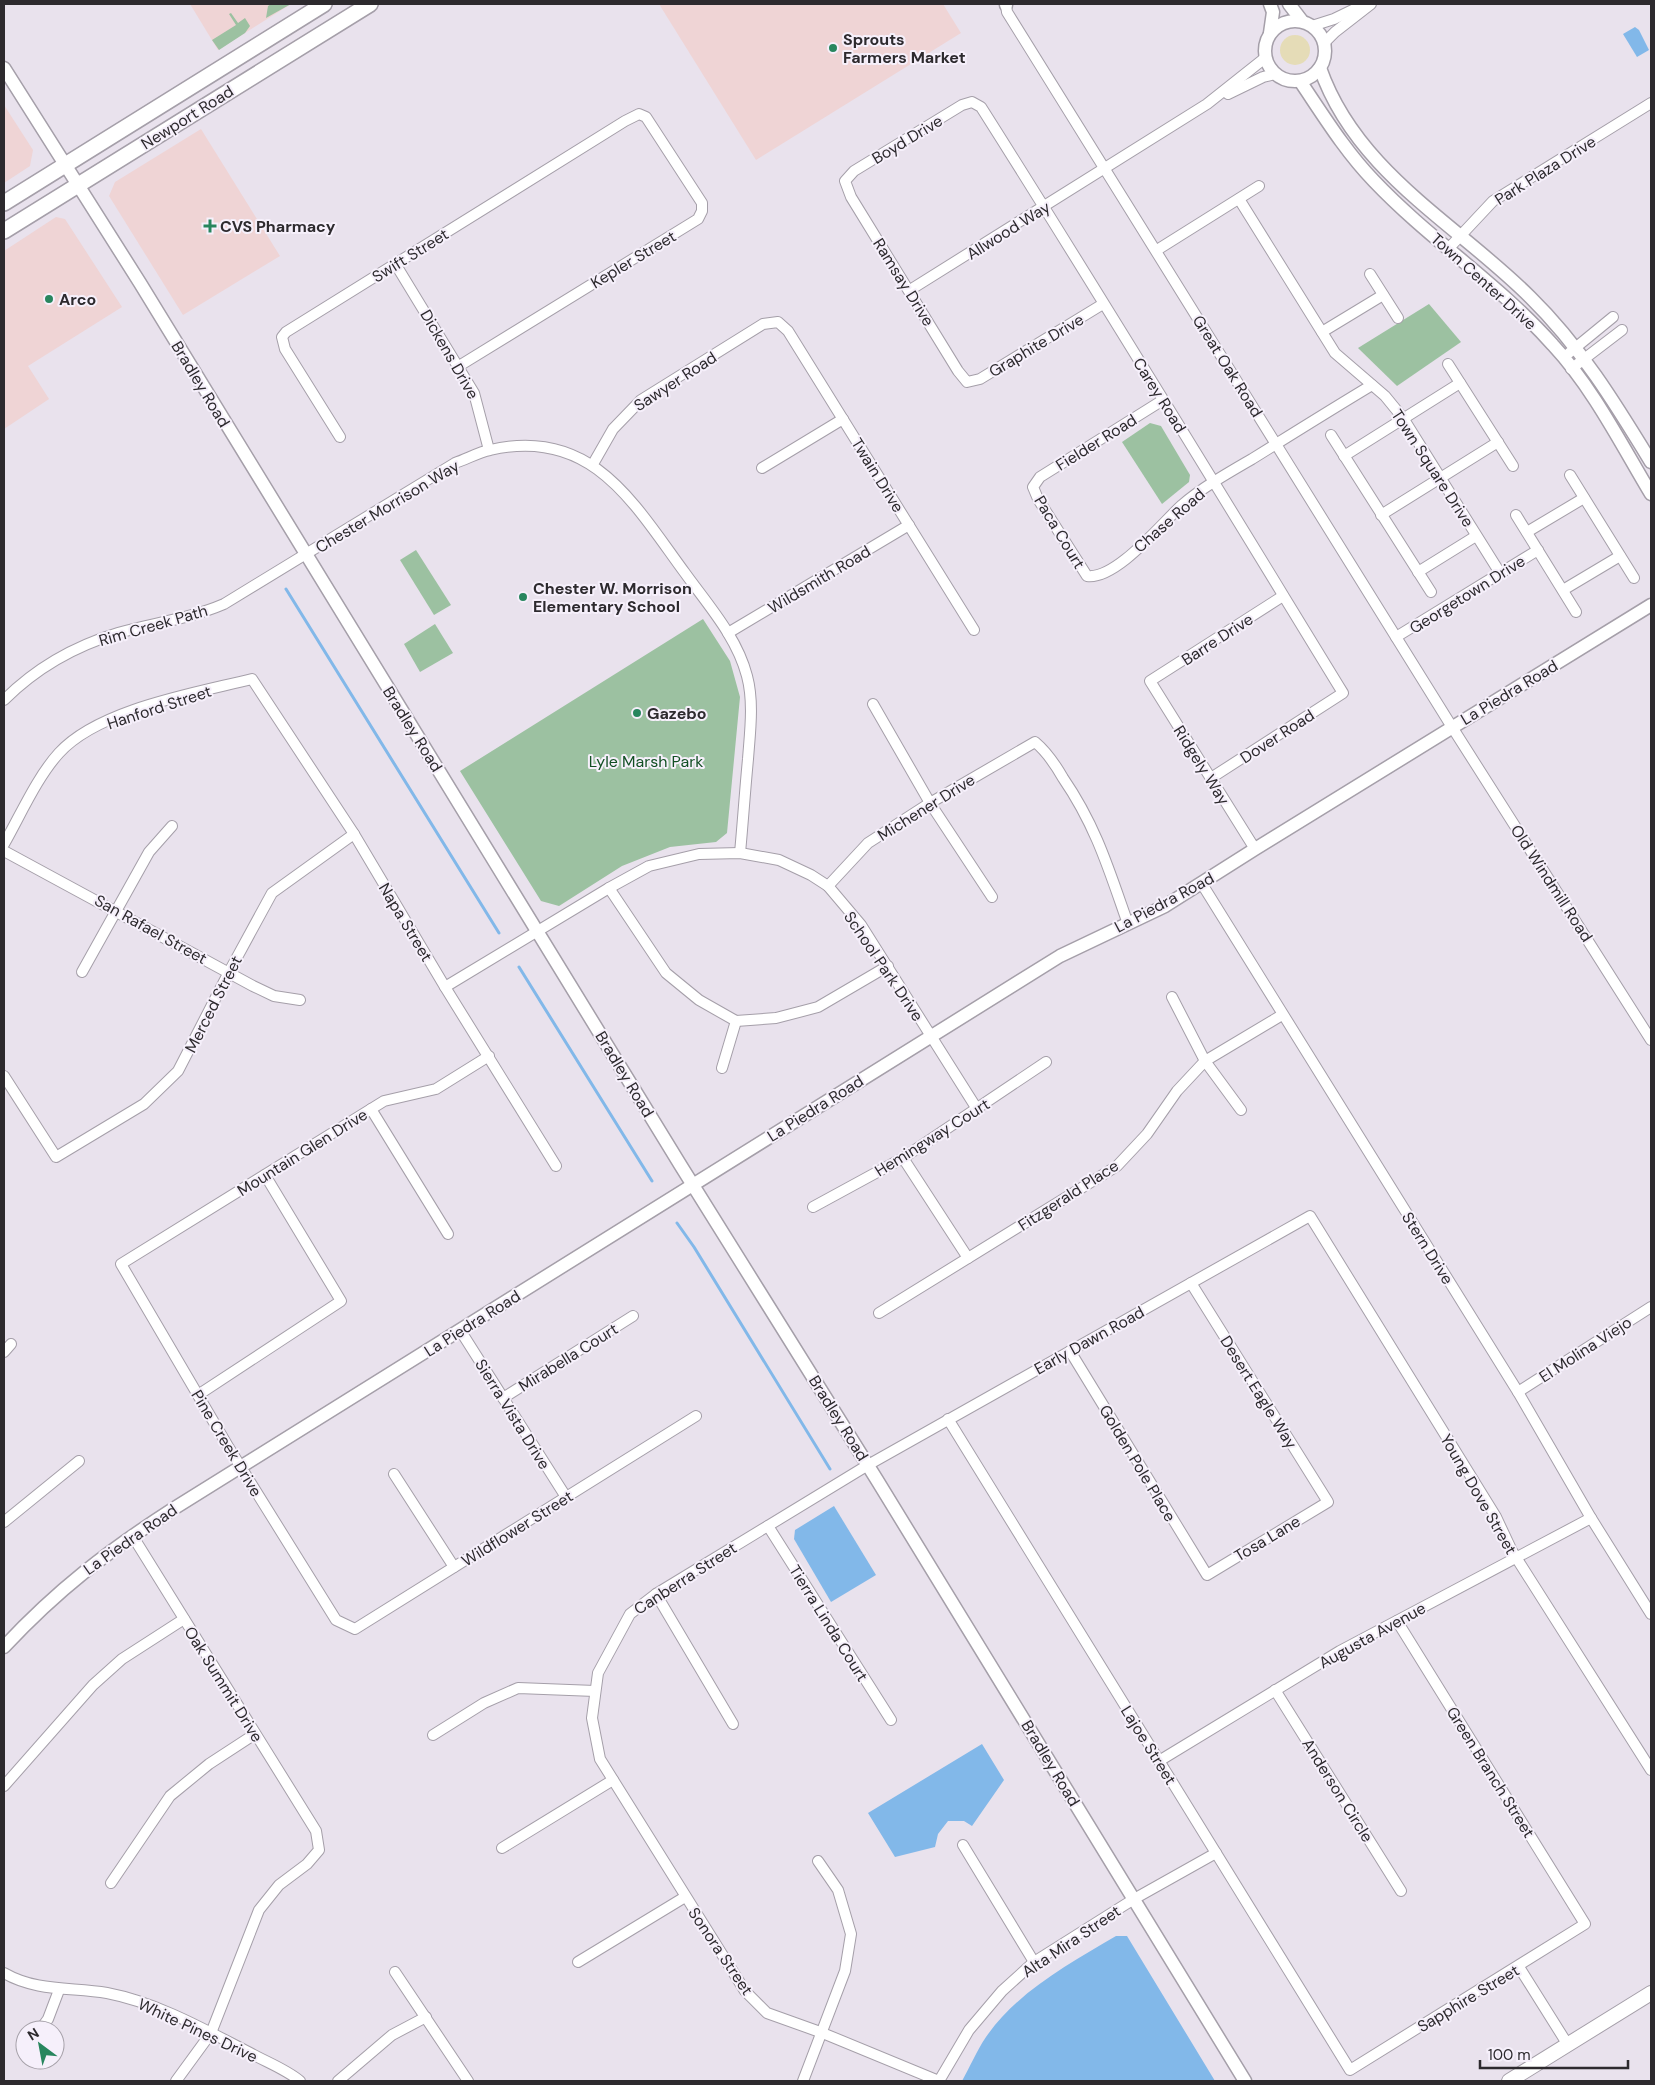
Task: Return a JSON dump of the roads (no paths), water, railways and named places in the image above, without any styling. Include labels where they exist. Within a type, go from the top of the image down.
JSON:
[{"type":"main road","name":"Newport Road","points":[[4,203],[324,4]]},
{"type":"main road","name":"Newport Road","points":[[4,231],[370,4]]},
{"type":"main road","points":[[1509,2081],[1651,1993]]},
{"type":"street","name":"Great Oak Road","points":[[1006,4],[1007,12],[1157,250],[1452,727]]},
{"type":"street","points":[[1270,4],[1273,12],[1270,33],[1265,43],[1265,58],[1274,74],[1286,80],[1300,81],[1313,75],[1320,68]]},
{"type":"street","points":[[1289,4],[1307,23],[1319,31],[1324,43],[1371,4]]},
{"type":"street","points":[[1270,33],[1284,22],[1307,23],[1334,19],[1366,4]]},
{"type":"street","name":"Town Center Drive","points":[[1324,43],[1325,56],[1320,68],[1329,96],[1352,129],[1381,166],[1419,203],[1530,296],[1576,348],[1651,462]]},
{"type":"street","points":[[1207,104],[1265,58]]},
{"type":"street","name":"Bradley Road","points":[[4,68],[140,283],[692,1185],[868,1465],[1245,2081]]},
{"type":"street","points":[[1207,104],[1263,77],[1274,74]]},
{"type":"street","name":"Town Center Drive","points":[[1300,81],[1344,147],[1374,182],[1513,304],[1563,358],[1651,494]]},
{"type":"street","name":"Boyd Drive","points":[[845,182],[854,171],[962,105],[972,102]]},
{"type":"street","name":"Carey Road","points":[[972,102],[981,107],[1044,207],[1343,693]]},
{"type":"street","name":"Park Plaza Drive","points":[[1449,248],[1493,201],[1651,103]]},
{"type":"street","name":"Allwood Way","points":[[910,290],[1207,104]]},
{"type":"street","name":"Swift Street","points":[[340,437],[285,349],[282,338],[293,326],[396,265],[625,120],[639,114]]},
{"type":"street","name":"Kepler Street","points":[[459,366],[698,218],[702,211],[702,203],[650,121],[639,114]]},
{"type":"street","name":"Ramsay Drive","points":[[845,182],[851,196],[958,371],[967,382]]},
{"type":"street","points":[[1157,250],[1259,186]]},
{"type":"street","name":"Town Square Drive","points":[[1239,199],[1335,353],[1385,396],[1403,418],[1500,573]]},
{"type":"street","name":"Dickens Drive","points":[[396,265],[474,393],[489,450]]},
{"type":"street","points":[[1370,274],[1398,318]]},
{"type":"street","points":[[1322,332],[1383,296]]},
{"type":"street","name":"Graphite Drive","points":[[967,382],[980,379],[1103,304]]},
{"type":"street","points":[[1563,358],[1613,318]]},
{"type":"street","name":"Twain Drive","points":[[778,322],[788,331],[974,630]]},
{"type":"street","name":"Sawyer Road","points":[[593,464],[613,429],[641,400],[763,324],[778,322]]},
{"type":"street","points":[[1571,369],[1622,330]]},
{"type":"street","points":[[1448,364],[1513,466]]},
{"type":"street","points":[[1344,456],[1460,383]]},
{"type":"street","name":"Chase Road","points":[[1087,576],[1098,576],[1124,560],[1148,541],[1182,506],[1213,482],[1372,385]]},
{"type":"street","name":"Fielder Road","points":[[1033,487],[1040,477],[1163,400]]},
{"type":"street","points":[[762,468],[842,419]]},
{"type":"street","points":[[1331,435],[1431,592]]},
{"type":"street","points":[[1381,515],[1498,442]]},
{"type":"street","name":"Chester Morrison Way","points":[[306,555],[455,463],[489,450],[517,445],[538,446],[564,452],[593,464],[626,494],[728,633],[748,676],[751,717],[740,853]]},
{"type":"street","points":[[1570,475],[1634,578]]},
{"type":"street","name":"Paca Court","points":[[1033,487],[1038,499],[1087,576]]},
{"type":"street","points":[[1527,532],[1584,498]]},
{"type":"street","points":[[1516,515],[1576,612]]},
{"type":"street","name":"Wildsmith Road","points":[[728,633],[909,525]]},
{"type":"street","points":[[1418,572],[1476,536]]},
{"type":"street","name":"Georgetown Drive","points":[[1396,637],[1538,550]]},
{"type":"street","name":"Rim Creek Path","points":[[4,700],[30,678],[79,647],[119,633],[207,611],[306,555]]},
{"type":"street","points":[[1563,590],[1620,556]]},
{"type":"street","name":"Barre Drive","points":[[1150,681],[1283,596]]},
{"type":"street","name":"La Piedra Road","points":[[4,1647],[60,1591],[132,1535],[1060,956],[1128,924],[1202,884],[1254,849],[1651,605]]},
{"type":"street","name":"Napa Street","points":[[252,679],[354,834],[445,988],[556,1166]]},
{"type":"street","name":"Hanford Street","points":[[4,844],[59,753],[78,738],[113,718],[166,701],[252,679]]},
{"type":"street","name":"Ridgely Way","points":[[1150,681],[1254,849]]},
{"type":"street","name":"Dover Road","points":[[1211,778],[1343,693]]},
{"type":"street","points":[[873,704],[930,803],[992,897]]},
{"type":"street","name":"Old Windmill Road","points":[[1452,727],[1651,1040]]},
{"type":"street","name":"Michener Drive","points":[[828,886],[868,843],[930,803],[1035,742],[1045,750],[1082,806],[1100,842],[1128,924]]},
{"type":"street","points":[[82,972],[149,852],[172,826]]},
{"type":"street","name":"Merced Street","points":[[4,1076],[56,1158],[144,1104],[178,1071],[272,893],[354,834]]},
{"type":"street","name":"San Rafael Street","points":[[4,851],[274,996],[300,1000]]},
{"type":"street","name":"School Park Drive","points":[[445,988],[537,931],[649,866],[699,854],[740,853],[779,860],[811,874],[828,886],[861,925],[977,1109]]},
{"type":"street","name":"Stern Drive","points":[[1202,884],[1518,1392],[1591,1518],[1651,1614]]},
{"type":"street","points":[[609,888],[666,973],[699,1000],[736,1021],[776,1018],[818,1007],[888,966]]},
{"type":"street","points":[[1172,997],[1205,1061],[1241,1110]]},
{"type":"street","name":"Fitzgerald Place","points":[[879,1313],[1118,1166],[1147,1134],[1177,1092],[1205,1061],[1282,1015]]},
{"type":"street","points":[[722,1068],[736,1021]]},
{"type":"street","name":"Mountain Glen Drive","points":[[121,1264],[384,1101],[436,1089],[489,1056]]},
{"type":"street","name":"Hemingway Court","points":[[814,1207],[903,1158],[1046,1062]]},
{"type":"street","points":[[371,1109],[448,1234]]},
{"type":"street","points":[[903,1158],[968,1258]]},
{"type":"street","points":[[198,1395],[341,1301],[265,1175]]},
{"type":"street","name":"Early Dawn Road","points":[[868,1465],[1310,1216]]},
{"type":"street","name":"Young Dove Street","points":[[1310,1216],[1496,1517],[1516,1557],[1651,1770]]},
{"type":"street","name":"Pine Creek Drive","points":[[121,1264],[240,1467],[336,1620]]},
{"type":"street","name":"Desert Eagle Way","points":[[1191,1283],[1328,1502]]},
{"type":"street","name":"El Molina Viejo","points":[[1518,1392],[1651,1307]]},
{"type":"street","name":"Mirabella Court","points":[[503,1398],[633,1316]]},
{"type":"street","name":"Sierra Vista Drive","points":[[460,1330],[566,1497]]},
{"type":"street","points":[[4,1352],[11,1344]]},
{"type":"street","name":"Golden Pole Place","points":[[1070,1351],[1206,1575]]},
{"type":"street","name":"Wildflower Street","points":[[336,1620],[355,1629],[696,1416]]},
{"type":"street","name":"Lajoe Street","points":[[948,1419],[1350,2070]]},
{"type":"street","points":[[4,1522],[79,1461]]},
{"type":"street","name":"Canberra Street","points":[[613,1780],[600,1759],[592,1718],[598,1673],[630,1614],[656,1594],[868,1465]]},
{"type":"street","points":[[394,1474],[454,1567]]},
{"type":"street","name":"Tosa Lane","points":[[1206,1575],[1328,1502]]},
{"type":"street","name":"Augusta Avenue","points":[[1159,1761],[1275,1690],[1397,1621],[1591,1518]]},
{"type":"street","name":"Tierra Linda Court","points":[[768,1526],[891,1720]]},
{"type":"street","name":"Oak Summit Drive","points":[[132,1535],[316,1831],[319,1850],[307,1864],[279,1885],[259,1910],[211,2033]]},
{"type":"street","points":[[656,1594],[733,1724]]},
{"type":"street","points":[[4,1786],[93,1685],[122,1659],[184,1619]]},
{"type":"street","name":"Green Branch Street","points":[[1397,1621],[1585,1924]]},
{"type":"street","points":[[433,1735],[484,1703],[518,1688],[596,1691]]},
{"type":"street","name":"Anderson Circle","points":[[1275,1690],[1401,1891]]},
{"type":"street","points":[[111,1883],[170,1796],[209,1764],[255,1734]]},
{"type":"street","points":[[502,1848],[613,1780]]},
{"type":"street","name":"Sonora Street","points":[[613,1780],[684,1897],[745,1991],[768,2013],[820,2032],[939,2081]]},
{"type":"street","points":[[963,1845],[1034,1962]]},
{"type":"street","name":"Alta Mira Street","points":[[939,2081],[969,2030],[1002,1991],[1034,1962],[1134,1899],[1216,1853]]},
{"type":"street","points":[[803,2081],[820,2032],[845,1971],[851,1934],[838,1890],[818,1861]]},
{"type":"street","points":[[578,1962],[684,1897]]},
{"type":"street","name":"Sapphire Street","points":[[1350,2070],[1519,1967],[1585,1924]]},
{"type":"street","points":[[1519,1967],[1568,2045]]},
{"type":"street","points":[[395,1972],[468,2081]]},
{"type":"street","name":"White Pines Drive","points":[[4,1973],[13,1979],[59,1990],[105,1993],[140,2000],[211,2033],[300,2081]]},
{"type":"street","points":[[47,2020],[59,1990]]},
{"type":"street","points":[[338,2081],[392,2035],[426,2017]]},
{"type":"street","points":[[176,2081],[211,2033]]},
{"type":"water","points":[[1635,27],[1639,30],[1649,50],[1637,57],[1623,34]]},
{"type":"water","points":[[834,1506],[876,1575],[831,1602],[794,1539],[795,1530]]},
{"type":"water","points":[[982,1744],[1004,1780],[972,1826],[964,1821],[948,1821],[938,1834],[935,1847],[895,1857],[868,1813]]},
{"type":"water","points":[[1116,1936],[1127,1936],[1215,2081],[962,2081],[986,2037],[1013,2006],[1045,1980]]},
{"type":"waterway","points":[[286,589],[499,933]]},
{"type":"waterway","points":[[519,967],[652,1181]]},
{"type":"waterway","points":[[677,1223],[694,1247],[830,1469]]},
{"type":"place","name":"Sprouts Farmers Market","points":[[833,48]]},
{"type":"place","name":"CVS Pharmacy","points":[[210,226]]},
{"type":"place","name":"Arco","points":[[49,299]]},
{"type":"place","name":"Chester W. Morrison Elementary School","points":[[523,597]]},
{"type":"place","name":"Gazebo","points":[[637,713]]},
{"type":"park label","name":"Lyle Marsh Park","points":[[646,761]]}]
